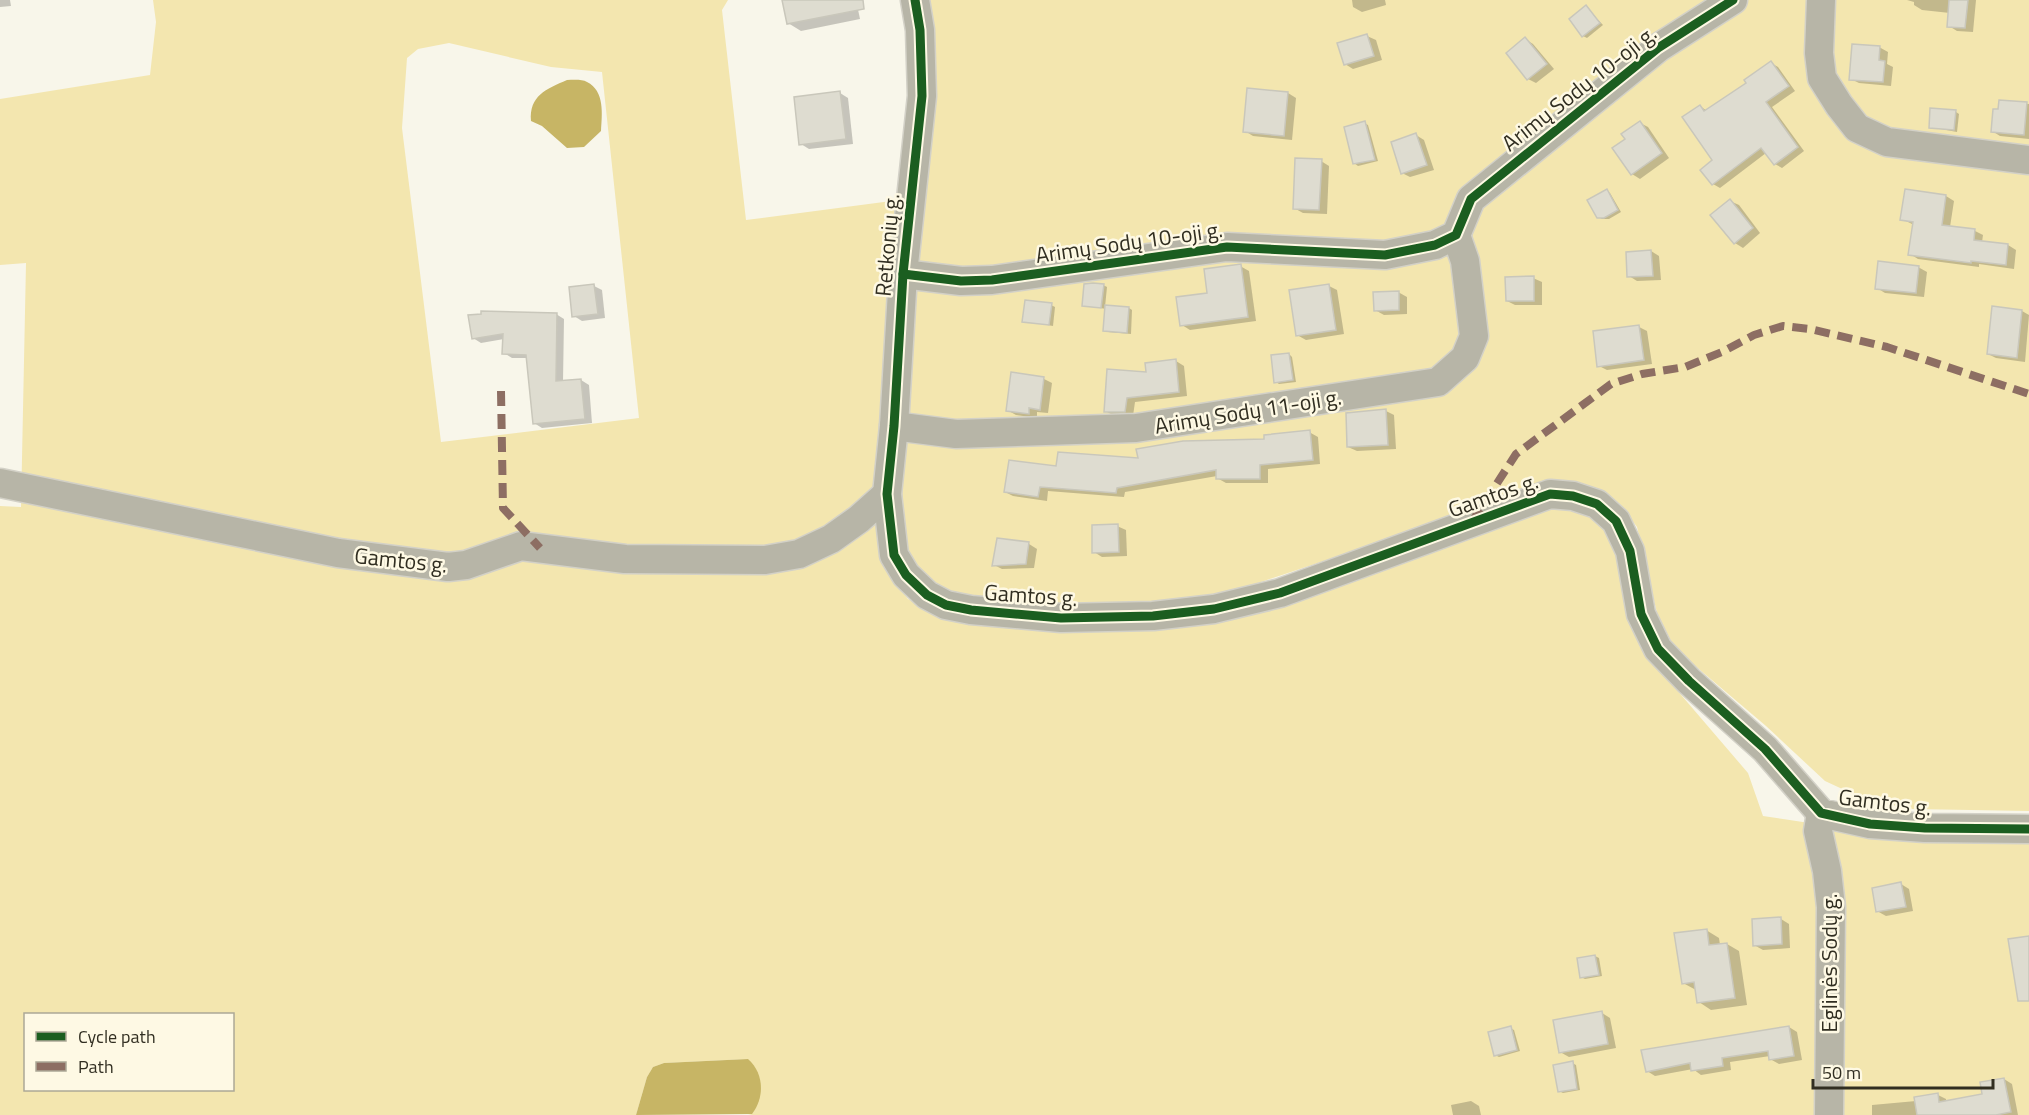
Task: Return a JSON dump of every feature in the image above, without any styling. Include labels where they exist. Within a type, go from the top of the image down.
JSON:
[{"type":"street","name":"Retkonių g.","points":[[887,494],[894,426],[903,274],[922,96],[920,30],[915,0]]},
{"type":"street","name":"Arimų Sodų 10-oji g.","points":[[903,274],[961,281],[992,280],[1227,247],[1385,255],[1435,245],[1456,235],[1471,199],[1658,48],[1733,0]]},
{"type":"street","points":[[1821,0],[1819,53],[1822,78],[1857,128],[1887,142],[2029,160]]},
{"type":"street","name":"Arimų Sodų 11-oji g.","points":[[894,426],[956,434],[1136,429],[1438,382],[1465,358],[1474,336],[1466,261],[1456,235]]},
{"type":"street","name":"Gamtos g.","points":[[0,483],[338,553],[448,567],[466,565],[521,546],[625,559],[765,560],[799,554],[831,539],[859,519],[887,494]]},
{"type":"street","name":"Gamtos g.","points":[[887,494],[894,555],[906,575],[927,595],[946,605],[971,610],[1061,618],[1153,616],[1214,609],[1281,593],[1550,495],[1581,498],[1597,504],[1616,521],[1630,551],[1641,614],[1658,649],[1689,681],[1765,749],[1821,813],[1870,824],[1925,828],[2029,829]]},
{"type":"street","name":"Eglinės Sodų g.","points":[[1821,813],[1818,831],[1827,871],[1830,907],[1829,1115]]},
{"type":"shaded area","points":[[153,0],[728,0],[722,10],[746,220],[899,200],[877,493],[877,535],[884,568],[908,599],[933,613],[1156,626],[1463,540],[1558,507],[1596,516],[1621,555],[1628,614],[1640,647],[1748,773],[1763,816],[1922,840],[2029,838],[2029,1115],[748,1115],[752,1114],[748,1059],[664,1063],[653,1067],[647,1077],[636,1115],[0,1115],[0,506],[21,507],[26,263],[0,265],[0,99],[150,75],[156,22]],"holes":[[[449,43],[551,67],[602,72],[639,418],[441,442],[402,128],[407,58],[418,49]]]},
{"type":"shaded area","points":[[927,0],[2029,0],[2029,811],[1912,809],[1866,800],[1825,781],[1766,726],[1693,664],[1671,641],[1657,613],[1637,527],[1620,504],[1590,487],[1565,480],[1539,484],[1494,504],[1228,593],[1114,607],[976,601],[945,590],[921,571],[906,549],[898,509],[920,248]]},
{"type":"shaded area","points":[[567,80],[587,82],[593,86],[600,97],[601,131],[584,147],[567,148],[542,126],[531,121],[533,105],[540,94]]},
{"type":"shaded area","points":[[748,1059],[757,1071],[761,1085],[759,1100],[752,1114],[636,1115],[647,1077],[653,1067],[664,1063]]},
{"type":"building","points":[[782,0],[863,0],[864,9],[787,24]]},
{"type":"building","points":[[1949,0],[1968,0],[1965,28],[1947,27]]},
{"type":"building","points":[[1586,5],[1600,23],[1582,37],[1569,19]]},
{"type":"building","points":[[1367,34],[1374,56],[1344,65],[1337,43]]},
{"type":"building","points":[[1525,37],[1547,64],[1527,80],[1506,53]]},
{"type":"building","points":[[1852,44],[1880,46],[1879,60],[1885,61],[1883,82],[1849,80]]},
{"type":"building","points":[[1771,61],[1789,86],[1766,102],[1798,147],[1774,165],[1761,148],[1712,185],[1700,170],[1712,160],[1682,117],[1700,105],[1704,111],[1746,83],[1744,80]]},
{"type":"building","points":[[1247,88],[1288,92],[1284,136],[1243,132]]},
{"type":"building","points":[[840,91],[846,139],[799,145],[794,97]]},
{"type":"building","points":[[1999,100],[2027,102],[2024,135],[1991,132],[1993,109],[1998,109]]},
{"type":"building","points":[[1930,108],[1956,110],[1954,130],[1929,128]]},
{"type":"building","points":[[1365,121],[1375,160],[1353,164],[1344,127]]},
{"type":"building","points":[[1640,121],[1662,153],[1631,175],[1612,148],[1625,139],[1621,134]]},
{"type":"building","points":[[1416,133],[1427,165],[1401,174],[1391,142]]},
{"type":"building","points":[[1295,158],[1322,159],[1319,210],[1293,209]]},
{"type":"building","points":[[1607,189],[1618,210],[1604,218],[1597,218],[1587,200]]},
{"type":"building","points":[[1905,189],[1946,195],[1942,225],[1975,229],[1974,240],[2008,244],[2006,265],[1908,255],[1913,222],[1900,220]]},
{"type":"building","points":[[1730,199],[1753,228],[1734,244],[1710,215]]},
{"type":"building","points":[[1651,250],[1653,276],[1627,277],[1626,252]]},
{"type":"building","points":[[1878,261],[1919,266],[1916,293],[1875,289]]},
{"type":"building","points":[[1241,264],[1248,317],[1180,326],[1176,297],[1207,293],[1204,269]]},
{"type":"building","points":[[1534,276],[1534,301],[1506,301],[1505,277]]},
{"type":"building","points":[[594,284],[598,314],[572,317],[569,287]]},
{"type":"building","points":[[1084,284],[1104,284],[1101,308],[1082,306]]},
{"type":"building","points":[[1329,284],[1336,330],[1296,336],[1289,290]]},
{"type":"building","points":[[1399,291],[1399,310],[1374,311],[1373,292]]},
{"type":"building","points":[[1025,300],[1052,303],[1049,325],[1022,322]]},
{"type":"building","points":[[1105,305],[1129,307],[1127,333],[1103,331]]},
{"type":"building","points":[[1992,306],[2022,310],[2017,358],[1987,354]]},
{"type":"building","points":[[481,311],[557,313],[556,381],[581,379],[585,419],[533,424],[526,355],[502,354],[503,334],[472,339],[468,315],[481,314]]},
{"type":"building","points":[[1639,325],[1644,360],[1597,367],[1593,331]]},
{"type":"building","points":[[1289,353],[1293,380],[1274,383],[1271,355]]},
{"type":"building","points":[[1176,359],[1179,392],[1127,398],[1125,412],[1104,412],[1107,369],[1146,372],[1145,363]]},
{"type":"building","points":[[1011,372],[1044,377],[1040,410],[1029,408],[1029,414],[1006,411]]},
{"type":"building","points":[[1386,409],[1388,445],[1347,447],[1346,413]]},
{"type":"building","points":[[1310,430],[1313,460],[1260,465],[1260,479],[1216,479],[1216,470],[1117,488],[1116,493],[1040,487],[1038,497],[1004,492],[1009,460],[1056,466],[1058,452],[1138,458],[1136,449],[1183,441],[1264,439],[1264,435]]},
{"type":"building","points":[[1118,524],[1119,552],[1092,553],[1092,525]]},
{"type":"building","points":[[997,538],[1029,542],[1026,564],[992,566]]},
{"type":"building","points":[[1901,882],[1906,907],[1876,912],[1872,888]]},
{"type":"building","points":[[1781,917],[1782,944],[1753,946],[1752,919]]},
{"type":"building","points":[[1707,929],[1709,945],[1727,943],[1735,998],[1697,1003],[1694,982],[1682,984],[1674,933]]},
{"type":"building","points":[[2029,936],[2029,1001],[2018,1001],[2008,939]]},
{"type":"building","points":[[1595,955],[1599,975],[1580,978],[1577,958]]},
{"type":"building","points":[[1602,1011],[1608,1044],[1559,1053],[1553,1020]]},
{"type":"building","points":[[1511,1026],[1517,1050],[1494,1056],[1488,1032]]},
{"type":"building","points":[[1789,1026],[1794,1056],[1769,1060],[1768,1051],[1722,1058],[1723,1066],[1691,1071],[1690,1063],[1646,1072],[1641,1050]]},
{"type":"building","points":[[1573,1061],[1577,1089],[1558,1092],[1553,1065]]},
{"type":"building","points":[[2004,1078],[2011,1112],[1996,1115],[1917,1115],[1914,1097],[1938,1093],[1939,1102],[1982,1094],[1980,1082]]},
{"type":"marked path","points":[[1472,522],[1516,454],[1611,384],[1642,374],[1685,367],[1722,352],[1754,335],[1783,326],[1810,329],[1887,347],[2029,394]]},
{"type":"marked path","points":[[501,391],[503,508],[540,548]]},
{"type":"cycle path","points":[[915,0],[920,30],[922,96],[903,274],[894,426],[887,494],[894,555],[906,575],[927,595],[946,605],[971,610],[1061,618],[1153,616],[1214,609],[1280,593],[1550,494],[1573,496],[1597,504],[1616,521],[1630,551],[1641,614],[1658,649],[1689,681],[1765,749],[1821,813],[1870,824],[1925,828],[2029,829]]},
{"type":"cycle path","points":[[903,274],[961,281],[992,280],[1227,247],[1385,255],[1435,245],[1456,235],[1471,199],[1658,48],[1733,0]]}]
